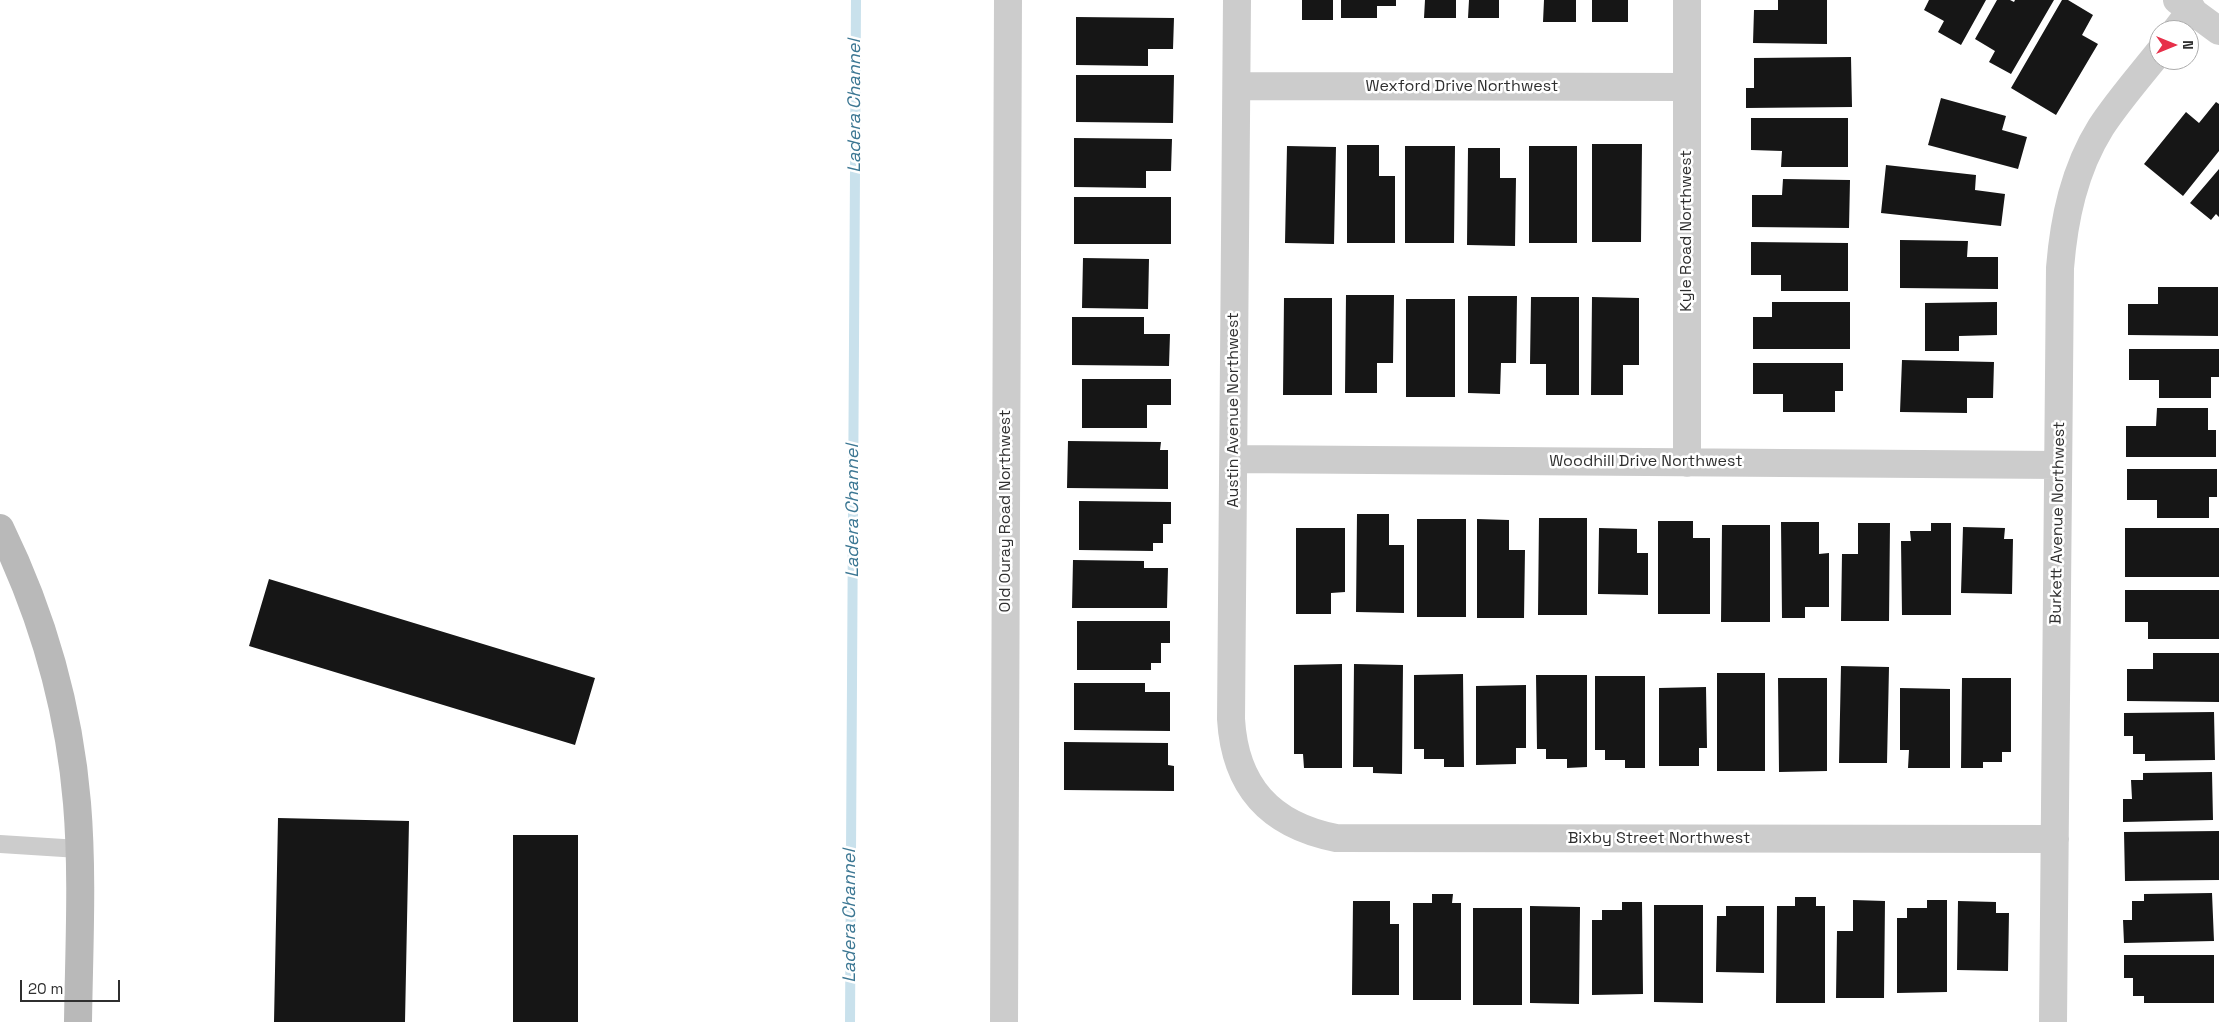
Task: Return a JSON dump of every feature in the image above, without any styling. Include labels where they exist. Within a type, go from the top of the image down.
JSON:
[{"type":"street","name":"Old Ouray Road Northwest","points":[[1004,1022],[1008,0]]},
{"type":"street","name":"Austin Avenue Northwest","points":[[1237,0],[1232,738],[1244,775],[1254,792],[1270,809]]},
{"type":"street","name":"Kyle Road Northwest","points":[[1687,0],[1688,463]]},
{"type":"street","points":[[2182,13],[2219,31]]},
{"type":"street","name":"Burkett Avenue Northwest","points":[[2053,1022],[2060,268],[2063,233],[2071,198],[2086,157],[2101,127],[2149,65]]},
{"type":"street","name":"Wexford Drive Northwest","points":[[1237,86],[1686,87]]},
{"type":"street","name":"Woodhill Drive Northwest","points":[[1234,459],[2058,465]]},
{"type":"street","points":[[0,528],[30,599],[55,669],[67,725],[77,803],[79,849],[78,1022]]},
{"type":"street","name":"Bixby Street Northwest","points":[[1270,809],[1290,824],[1312,834],[1336,838],[2055,839]]},
{"type":"lane","points":[[0,844],[79,849]]},
{"type":"building","points":[[1302,0],[1333,0],[1333,20],[1302,20]]},
{"type":"building","points":[[1341,0],[1396,0],[1396,6],[1377,6],[1377,18],[1341,18]]},
{"type":"building","points":[[1425,0],[1456,0],[1456,18],[1424,18]]},
{"type":"building","points":[[1469,0],[1499,0],[1499,18],[1468,18]]},
{"type":"building","points":[[1544,0],[1576,0],[1576,22],[1543,22]]},
{"type":"building","points":[[1592,0],[1628,0],[1628,22],[1592,22]]},
{"type":"building","points":[[1778,0],[1827,0],[1827,44],[1753,43],[1754,10],[1778,10]]},
{"type":"building","points":[[1929,0],[1986,0],[1961,45],[1938,32],[1944,21],[1924,10]]},
{"type":"building","points":[[1997,0],[2010,0],[2014,2],[2015,0],[2054,0],[2011,74],[1989,62],[1995,51],[1975,39]]},
{"type":"building","points":[[2062,0],[2068,0],[2093,15],[2082,35],[2098,44],[2056,115],[2011,88]]},
{"type":"building","points":[[1076,17],[1174,18],[1173,49],[1148,49],[1148,66],[1076,65]]},
{"type":"building","points":[[1851,57],[1852,107],[1746,108],[1746,88],[1754,88],[1754,58]]},
{"type":"building","points":[[1076,75],[1174,75],[1173,123],[1076,122]]},
{"type":"building","points":[[1941,98],[2006,116],[2002,130],[2027,137],[2018,169],[1928,145]]},
{"type":"building","points":[[2216,102],[2219,104],[2219,151],[2183,196],[2144,164],[2186,112],[2199,123]]},
{"type":"building","points":[[1751,118],[1848,118],[1848,167],[1781,167],[1782,151],[1751,150]]},
{"type":"building","points":[[1074,138],[1172,139],[1171,171],[1146,171],[1146,188],[1074,187]]},
{"type":"building","points":[[1592,144],[1642,144],[1641,242],[1592,242]]},
{"type":"building","points":[[1347,145],[1379,145],[1379,176],[1395,176],[1395,243],[1347,243]]},
{"type":"building","points":[[1287,146],[1336,147],[1334,244],[1285,243]]},
{"type":"building","points":[[1405,146],[1455,146],[1454,243],[1405,243]]},
{"type":"building","points":[[1529,146],[1577,146],[1577,243],[1529,243]]},
{"type":"building","points":[[1468,148],[1500,148],[1500,178],[1516,178],[1515,246],[1467,245]]},
{"type":"building","points":[[1886,165],[1976,175],[1975,190],[2005,194],[2001,226],[1881,213]]},
{"type":"building","points":[[2219,169],[2219,217],[2216,214],[2211,220],[2190,203]]},
{"type":"building","points":[[1783,179],[1850,180],[1849,228],[1752,227],[1752,195],[1782,195]]},
{"type":"building","points":[[1074,197],[1171,197],[1171,244],[1074,244]]},
{"type":"building","points":[[1900,240],[1968,241],[1967,257],[1998,257],[1998,289],[1900,288]]},
{"type":"building","points":[[1751,242],[1848,243],[1848,291],[1781,291],[1781,275],[1751,275]]},
{"type":"building","points":[[1083,258],[1149,259],[1148,309],[1082,308]]},
{"type":"building","points":[[2158,287],[2218,287],[2218,336],[2128,335],[2128,304],[2158,304]]},
{"type":"building","points":[[1346,295],[1394,295],[1393,363],[1377,363],[1377,393],[1345,393]]},
{"type":"building","points":[[1468,296],[1517,296],[1516,363],[1501,363],[1500,394],[1468,393]]},
{"type":"building","points":[[1531,297],[1579,297],[1579,395],[1546,395],[1546,364],[1530,364]]},
{"type":"building","points":[[1592,297],[1639,298],[1639,365],[1623,365],[1623,395],[1591,395]]},
{"type":"building","points":[[1284,298],[1332,298],[1332,395],[1283,395]]},
{"type":"building","points":[[1406,299],[1455,299],[1455,397],[1406,397]]},
{"type":"building","points":[[1772,302],[1850,302],[1850,349],[1753,349],[1753,317],[1772,317]]},
{"type":"building","points":[[1997,302],[1997,335],[1959,336],[1959,351],[1925,351],[1925,303]]},
{"type":"building","points":[[1072,317],[1144,317],[1144,334],[1170,334],[1169,366],[1072,365]]},
{"type":"building","points":[[2129,349],[2219,349],[2219,377],[2211,377],[2211,398],[2159,398],[2159,380],[2129,380]]},
{"type":"building","points":[[1902,360],[1994,362],[1993,398],[1967,398],[1967,413],[1900,412]]},
{"type":"building","points":[[1753,363],[1843,363],[1843,391],[1835,391],[1835,412],[1783,412],[1783,394],[1753,394]]},
{"type":"building","points":[[1082,379],[1171,379],[1171,405],[1147,405],[1147,428],[1082,428]]},
{"type":"building","points":[[2157,408],[2208,408],[2208,430],[2216,430],[2216,457],[2126,457],[2126,426],[2156,426]]},
{"type":"building","points":[[1068,441],[1161,442],[1160,450],[1168,450],[1168,489],[1067,488]]},
{"type":"building","points":[[2127,469],[2217,469],[2217,497],[2209,497],[2209,518],[2157,518],[2157,500],[2127,500]]},
{"type":"building","points":[[1079,501],[1171,502],[1171,524],[1163,524],[1163,543],[1153,543],[1153,551],[1079,550]]},
{"type":"building","points":[[1357,514],[1389,514],[1389,545],[1404,545],[1404,613],[1356,612]]},
{"type":"building","points":[[1539,518],[1587,518],[1587,615],[1538,615]]},
{"type":"building","points":[[1417,519],[1466,519],[1466,617],[1417,617]]},
{"type":"building","points":[[1477,519],[1509,520],[1509,550],[1525,550],[1524,618],[1477,618]]},
{"type":"building","points":[[1658,521],[1693,521],[1693,538],[1710,538],[1710,614],[1658,614]]},
{"type":"building","points":[[1781,522],[1819,522],[1819,554],[1829,553],[1829,607],[1805,607],[1805,618],[1782,618]]},
{"type":"building","points":[[1858,523],[1890,523],[1889,621],[1841,621],[1842,554],[1858,554]]},
{"type":"building","points":[[1931,523],[1951,523],[1951,615],[1902,615],[1901,541],[1911,541],[1910,531],[1931,531]]},
{"type":"building","points":[[1722,525],[1770,525],[1770,622],[1721,622]]},
{"type":"building","points":[[1963,527],[2005,528],[2004,539],[2013,539],[2012,594],[1961,593]]},
{"type":"building","points":[[1296,528],[1345,528],[1345,592],[1331,593],[1331,614],[1296,614]]},
{"type":"building","points":[[1599,528],[1637,529],[1637,553],[1648,553],[1648,595],[1598,594]]},
{"type":"building","points":[[2125,528],[2219,528],[2219,577],[2125,577]]},
{"type":"building","points":[[1073,560],[1144,561],[1144,568],[1168,568],[1167,608],[1072,608]]},
{"type":"building","points":[[269,579],[595,678],[575,745],[249,646]]},
{"type":"building","points":[[2125,590],[2219,590],[2219,639],[2148,639],[2148,622],[2125,622]]},
{"type":"building","points":[[1077,621],[1170,621],[1170,643],[1161,643],[1161,663],[1151,663],[1151,670],[1077,670]]},
{"type":"building","points":[[2153,653],[2219,653],[2219,702],[2127,701],[2127,669],[2153,669]]},
{"type":"building","points":[[1342,664],[1342,768],[1304,768],[1303,754],[1294,754],[1294,665]]},
{"type":"building","points":[[1354,664],[1403,665],[1402,774],[1373,773],[1373,767],[1353,767]]},
{"type":"building","points":[[1841,666],[1889,667],[1887,763],[1839,763]]},
{"type":"building","points":[[1717,673],[1765,673],[1765,771],[1717,771]]},
{"type":"building","points":[[1463,674],[1464,767],[1444,767],[1444,759],[1424,759],[1424,749],[1414,749],[1414,675]]},
{"type":"building","points":[[1536,675],[1587,675],[1587,767],[1567,768],[1567,759],[1546,759],[1546,749],[1537,749]]},
{"type":"building","points":[[1595,676],[1645,676],[1645,768],[1625,768],[1625,760],[1605,760],[1605,750],[1595,750]]},
{"type":"building","points":[[1778,678],[1827,678],[1827,771],[1779,772]]},
{"type":"building","points":[[1962,678],[2011,678],[2011,752],[2002,752],[2002,762],[1983,762],[1983,768],[1961,768]]},
{"type":"building","points":[[1074,683],[1145,683],[1145,692],[1170,692],[1170,731],[1074,730]]},
{"type":"building","points":[[1526,685],[1526,748],[1516,748],[1516,764],[1476,765],[1476,686]]},
{"type":"building","points":[[1706,687],[1707,748],[1699,748],[1699,766],[1659,766],[1659,688]]},
{"type":"building","points":[[1900,688],[1950,689],[1950,768],[1908,768],[1909,750],[1900,750]]},
{"type":"building","points":[[2214,712],[2215,760],[2145,761],[2145,754],[2133,754],[2133,736],[2124,736],[2124,713]]},
{"type":"building","points":[[1064,742],[1168,743],[1168,765],[1174,766],[1174,791],[1064,790]]},
{"type":"building","points":[[2212,772],[2213,820],[2123,822],[2123,799],[2132,799],[2131,780],[2143,780],[2143,773]]},
{"type":"building","points":[[278,818],[409,821],[405,1022],[274,1022]]},
{"type":"building","points":[[2219,831],[2219,880],[2125,881],[2124,832]]},
{"type":"building","points":[[513,835],[578,835],[578,1022],[513,1022]]},
{"type":"building","points":[[2212,893],[2214,941],[2124,943],[2123,920],[2132,920],[2132,901],[2144,901],[2144,894]]},
{"type":"building","points":[[1432,894],[1453,894],[1452,903],[1461,903],[1461,1000],[1413,1000],[1413,903],[1432,903]]},
{"type":"building","points":[[1795,897],[1816,897],[1816,906],[1825,906],[1825,1003],[1776,1003],[1777,906],[1795,906]]},
{"type":"building","points":[[1853,900],[1885,901],[1884,998],[1836,998],[1837,931],[1853,931]]},
{"type":"building","points":[[1927,900],[1947,900],[1947,992],[1897,993],[1897,918],[1907,918],[1907,908],[1927,908]]},
{"type":"building","points":[[1353,901],[1390,901],[1390,924],[1399,924],[1399,995],[1352,995]]},
{"type":"building","points":[[1958,901],[1996,902],[1996,913],[2009,913],[2008,971],[1957,970]]},
{"type":"building","points":[[1622,902],[1642,902],[1643,994],[1592,995],[1592,920],[1602,920],[1602,910],[1622,910]]},
{"type":"building","points":[[1654,905],[1703,905],[1703,1003],[1654,1002]]},
{"type":"building","points":[[1530,906],[1580,907],[1579,1004],[1530,1003]]},
{"type":"building","points":[[1726,906],[1764,906],[1764,973],[1716,972],[1717,916],[1726,916]]},
{"type":"building","points":[[1473,908],[1522,908],[1522,1005],[1473,1005]]},
{"type":"building","points":[[2124,955],[2214,955],[2214,1003],[2144,1003],[2144,996],[2133,996],[2133,978],[2124,978]]},
{"type":"waterway","name":"Ladera Channel","points":[[850,1022],[856,0]]}]
